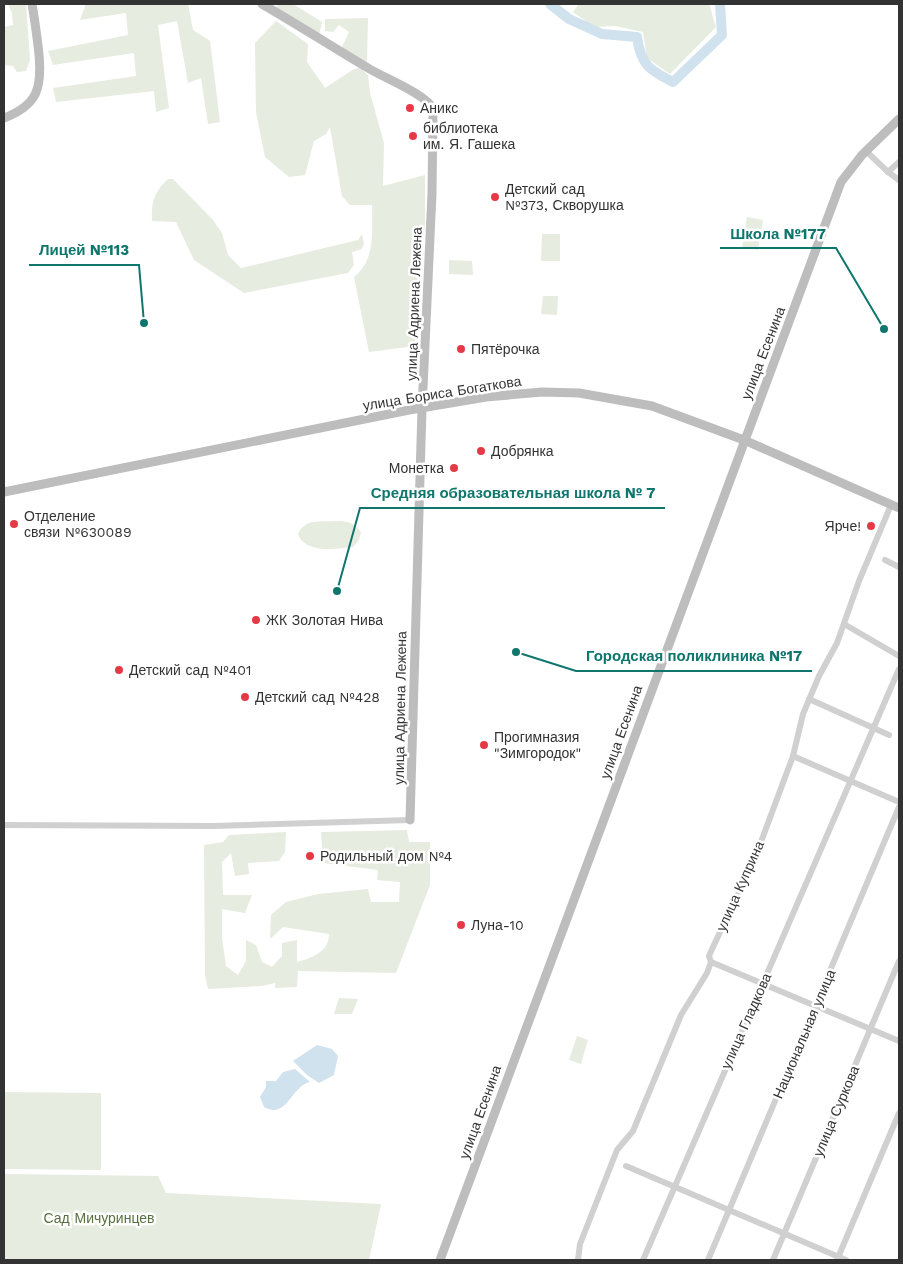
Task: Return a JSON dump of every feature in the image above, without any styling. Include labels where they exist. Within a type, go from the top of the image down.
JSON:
[{"type":"street","points":[[4,118],[31,101],[40,87],[41,71],[32,4]]},
{"type":"street","name":"улица Адриена Лежена","points":[[262,4],[371,70],[422,98],[431,104],[433,109],[432,194],[422,409],[410,820]]},
{"type":"street","name":"улица Есенина","points":[[440,1260],[841,182],[849,168],[899,119]]},
{"type":"street","points":[[866,151],[899,180]]},
{"type":"street","points":[[888,172],[899,162]]},
{"type":"street","name":"улица Бориса Богаткова","points":[[4,492],[422,409],[510,394],[579,393],[652,406],[744,440],[895,506]]},
{"type":"street","name":"улица Куприна","points":[[578,1260],[580,1244],[616,1150],[633,1131],[681,1015],[711,962],[709,956],[755,858],[793,756],[803,714],[809,699],[837,643],[859,581],[895,506]]},
{"type":"street","points":[[885,560],[899,567]]},
{"type":"street","points":[[844,624],[899,656]]},
{"type":"street","name":"улица Гладкова","points":[[643,1260],[899,669]]},
{"type":"street","points":[[809,699],[889,735]]},
{"type":"street","points":[[793,756],[899,802]]},
{"type":"street","name":"Национальная улица","points":[[708,1260],[730,1212],[899,808]]},
{"type":"street","points":[[4,825],[213,826],[410,820]]},
{"type":"street","name":"улица Суркова","points":[[773,1260],[899,961]]},
{"type":"street","points":[[711,962],[899,1042]]},
{"type":"street","points":[[837,1259],[899,1112]]},
{"type":"street","points":[[626,1166],[784,1234],[837,1259],[846,1260]]},
{"type":"green space","points":[[8,4],[26,4],[30,60],[26,71],[17,72],[13,66],[4,65],[4,27],[13,25],[12,13]]},
{"type":"green space","points":[[86,4],[188,4],[193,30],[210,41],[220,122],[208,124],[201,78],[188,83],[177,21],[158,25],[169,108],[156,112],[154,91],[56,102],[53,88],[136,76],[134,53],[53,65],[48,51],[128,35],[126,13],[80,20]]},
{"type":"green space","points":[[280,4],[293,4],[322,22],[319,35],[274,8]]},
{"type":"green space","points":[[579,4],[709,4],[716,27],[670,74],[647,58],[643,32],[615,26],[594,27],[573,12]]},
{"type":"green space","points":[[368,18],[367,62],[341,49],[349,32],[339,25],[333,32],[325,31],[325,19]]},
{"type":"green space","points":[[276,21],[308,44],[307,62],[325,88],[354,69],[360,68],[368,75],[370,93],[384,143],[383,186],[425,175],[425,222],[415,346],[369,352],[354,277],[366,262],[369,253],[372,234],[372,205],[350,205],[342,196],[330,127],[326,134],[314,141],[305,175],[289,177],[265,157],[256,112],[255,43]]},
{"type":"green space","points":[[168,179],[173,179],[213,220],[222,233],[228,255],[241,268],[358,240],[362,234],[364,244],[362,249],[352,252],[354,265],[348,273],[244,293],[194,260],[176,222],[152,221],[154,198],[159,188]]},
{"type":"green space","points":[[747,217],[763,220],[758,250],[742,247]]},
{"type":"green space","points":[[542,234],[560,234],[560,261],[541,261]]},
{"type":"green space","points":[[449,260],[472,261],[473,275],[449,274]]},
{"type":"green space","points":[[543,296],[558,296],[557,315],[541,314]]},
{"type":"green space","points":[[336,521],[350,523],[361,532],[359,540],[353,547],[322,549],[307,545],[298,534],[309,523]]},
{"type":"green space","points":[[407,830],[409,842],[430,842],[430,885],[396,973],[298,971],[297,987],[275,988],[275,983],[262,986],[208,989],[205,975],[204,845],[223,842],[229,835],[286,832],[285,852],[279,861],[248,863],[249,874],[235,876],[231,853],[222,862],[223,895],[252,895],[245,913],[222,909],[222,938],[226,966],[238,975],[246,961],[246,940],[256,945],[262,962],[272,967],[282,956],[282,943],[297,940],[297,962],[314,956],[323,950],[329,934],[283,927],[270,939],[271,915],[286,902],[318,894],[368,889],[371,902],[399,902],[400,882],[377,880],[378,870],[323,863],[321,832]]},
{"type":"green space","points":[[339,998],[358,999],[352,1014],[334,1014]]},
{"type":"green space","points":[[577,1036],[588,1040],[581,1064],[569,1060]]},
{"type":"green space","points":[[4,1092],[101,1093],[101,1170],[4,1169]]},
{"type":"green space","name":"Сад Мичуринцев","points":[[4,1174],[158,1176],[166,1193],[381,1204],[369,1260],[4,1260]]},
{"type":"water","points":[[317,1045],[332,1049],[338,1056],[334,1075],[319,1083],[307,1075],[293,1061]]},
{"type":"water","points":[[295,1069],[310,1082],[298,1089],[284,1106],[272,1110],[264,1107],[260,1097],[266,1087],[266,1081],[276,1081],[283,1072]]},
{"type":"waterway","points":[[550,4],[569,19],[602,34],[637,37],[641,54],[648,66],[673,82],[722,35],[720,4]]},
{"type":"place","name":"Аникс","points":[[410,108]]},
{"type":"place","name":"библиотека им. Я. Гашека","points":[[413,136]]},
{"type":"place","name":"Детский сад №373, Скворушка","points":[[495,197]]},
{"type":"place","name":"Лицей №113","points":[[144,323]]},
{"type":"place","name":"Школа №177","points":[[884,329]]},
{"type":"place","name":"Пятёрочка","points":[[461,349]]},
{"type":"place","name":"Добрянка","points":[[481,451]]},
{"type":"place","name":"Монетка","points":[[454,468]]},
{"type":"place","name":"Отделение связи №630089","points":[[14,524]]},
{"type":"place","name":"Ярче!","points":[[871,526]]},
{"type":"place","name":"Средняя образовательная школа № 7","points":[[337,591]]},
{"type":"place","name":"ЖК Золотая Нива","points":[[256,620]]},
{"type":"place","name":"Городская поликлиника №17","points":[[516,652]]},
{"type":"place","name":"Детский сад №401","points":[[119,670]]},
{"type":"place","name":"Детский сад №428","points":[[245,697]]},
{"type":"place","name":"Прогимназия \"Зимгородок\"","points":[[484,745]]},
{"type":"place","name":"Родильный дом №4","points":[[310,856]]},
{"type":"place","name":"Луна-10","points":[[461,925]]}]
